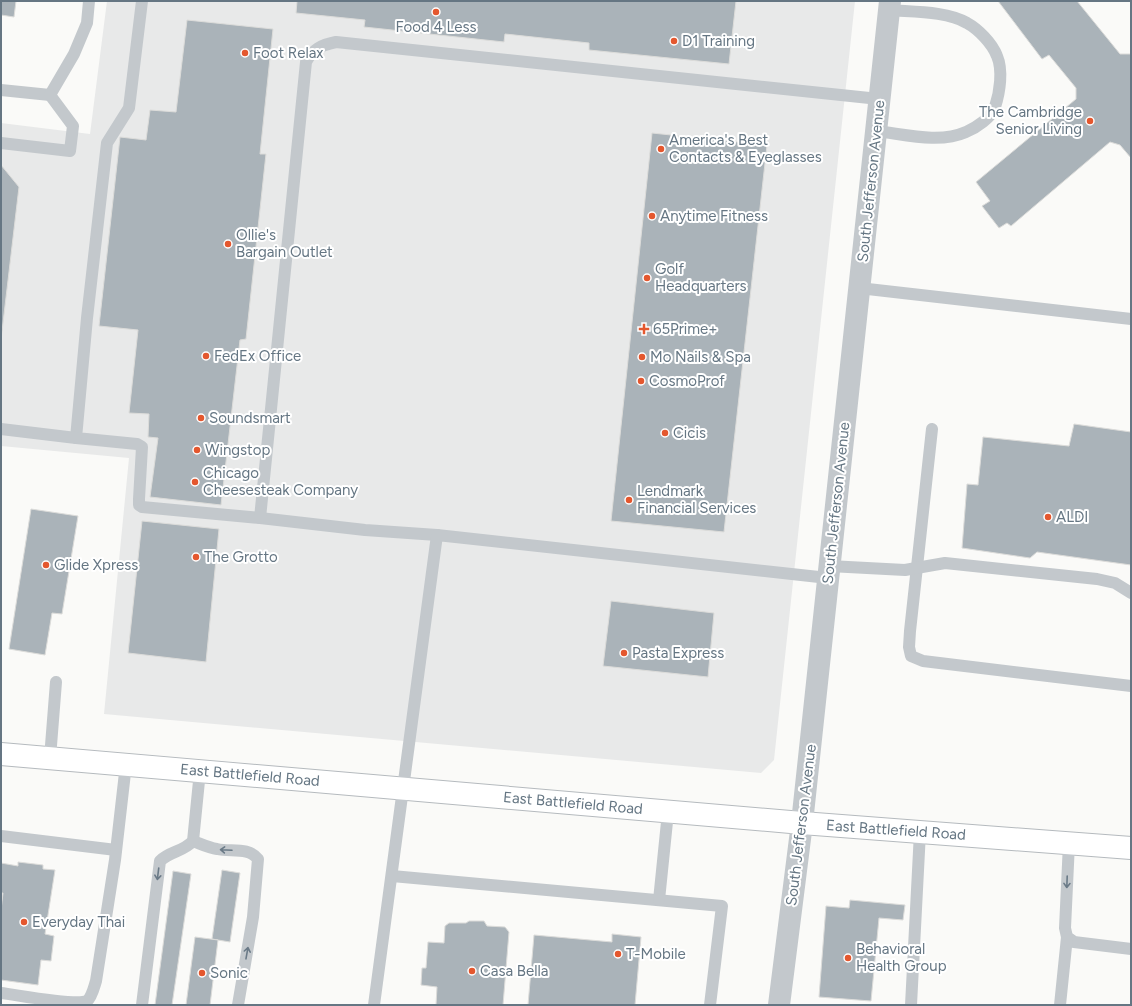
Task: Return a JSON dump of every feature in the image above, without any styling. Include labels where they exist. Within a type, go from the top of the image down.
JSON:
[{"type":"main road","name":"East Battlefield Road","points":[[8,754],[668,812],[1131,848]]},
{"type":"street","name":"South Jefferson Avenue","points":[[779,1005],[802,823],[890,5]]},
{"type":"lane","points":[[50,95],[74,54],[87,23],[89,1]]},
{"type":"lane","points":[[76,438],[87,318],[107,143],[113,131],[129,108],[142,1]]},
{"type":"lane","points":[[876,131],[928,137],[943,137],[966,132],[982,122],[995,108],[1000,83],[1000,69],[997,55],[980,32],[966,22],[949,16],[890,5]]},
{"type":"lane","points":[[260,518],[306,62],[311,52],[322,45],[336,42],[879,99]]},
{"type":"lane","points":[[1,90],[50,95],[73,126],[70,151],[1,143]]},
{"type":"lane","points":[[859,288],[1131,319]]},
{"type":"lane","points":[[1,429],[137,444],[142,448],[139,500],[142,507],[365,530],[437,535],[829,572],[917,568],[945,563],[1097,579],[1115,583],[1131,593]]},
{"type":"lane","points":[[932,429],[910,631],[909,647],[911,656],[923,661],[1131,686]]},
{"type":"lane","points":[[374,1005],[437,535]]},
{"type":"lane","points":[[50,758],[56,682]]},
{"type":"lane","points":[[1,993],[67,1003],[81,1004],[89,1000],[96,981],[116,850],[126,764]]},
{"type":"lane","points":[[142,1005],[160,861],[164,856],[187,848],[193,841],[200,771]]},
{"type":"lane","points":[[659,900],[668,812]]},
{"type":"lane","points":[[911,1005],[920,832]]},
{"type":"lane","points":[[1,836],[116,850]]},
{"type":"lane","points":[[193,841],[217,850],[243,851],[254,854],[258,859],[253,917],[238,1005]]},
{"type":"lane","points":[[1060,1005],[1067,937],[1065,928],[1069,843]]},
{"type":"lane","points":[[392,876],[722,906],[710,1005]]},
{"type":"lane","points":[[1067,937],[1074,942],[1131,949]]},
{"type":"shaded area","points":[[107,1],[855,1],[774,760],[761,773],[104,714],[129,458],[1,446],[1,123],[90,134]]},
{"type":"building","points":[[1,1],[16,1],[14,17],[1,15]]},
{"type":"building","points":[[297,1],[736,1],[729,64],[589,50],[589,43],[505,34],[504,42],[364,27],[365,20],[296,13]]},
{"type":"building","name":"The Cambridge Senior Living","points":[[998,1],[1077,1],[1120,54],[1131,54],[1131,158],[1120,145],[1110,142],[1011,226],[1007,223],[999,228],[982,206],[990,201],[976,182],[1076,99],[1076,88],[1049,55],[1042,59]]},
{"type":"building","points":[[187,20],[273,29],[260,154],[266,154],[246,339],[240,340],[221,505],[150,497],[158,438],[148,437],[149,414],[129,413],[138,330],[99,326],[120,137],[146,140],[150,110],[176,112]]},
{"type":"building","points":[[652,133],[767,145],[724,532],[611,521]]},
{"type":"building","points":[[1,165],[19,187],[1,340]]},
{"type":"building","name":"ALDI","points":[[1074,424],[1131,432],[1131,565],[1037,552],[1030,558],[962,548],[967,484],[978,485],[983,437],[1069,446]]},
{"type":"building","name":"Glide Xpress","points":[[31,509],[78,516],[62,614],[52,613],[45,655],[9,649]]},
{"type":"building","points":[[142,521],[219,529],[206,662],[128,653]]},
{"type":"building","points":[[611,601],[714,613],[708,677],[603,666]]},
{"type":"building","name":"Everyday Thai","points":[[18,862],[43,865],[43,869],[55,870],[45,934],[54,936],[51,961],[41,960],[38,985],[1,980],[1,910],[3,893],[1,893],[1,863],[18,866]]},
{"type":"building","points":[[222,870],[240,873],[230,942],[212,939]]},
{"type":"building","points":[[173,871],[191,874],[172,1005],[155,1005]]},
{"type":"building","name":"Behavioral Health Group","points":[[850,900],[905,905],[903,920],[879,918],[871,1001],[819,997],[826,906],[849,908]]},
{"type":"building","points":[[469,921],[484,921],[487,926],[505,927],[509,932],[503,1005],[436,1005],[437,987],[421,985],[422,968],[426,968],[428,942],[444,943],[445,926],[449,923],[466,923]]},
{"type":"building","points":[[612,934],[641,937],[635,1005],[528,1005],[534,935],[612,942]]},
{"type":"building","name":"Sonic","points":[[195,937],[218,940],[210,1005],[186,1005]]},
{"type":"place","name":"Food 4 Less","points":[[436,12]]},
{"type":"place","name":"D1 Training","points":[[674,41]]},
{"type":"place","name":"Foot Relax","points":[[245,53]]},
{"type":"place","name":"The Cambridge Senior Living","points":[[1090,121]]},
{"type":"place","name":"America's Best Contacts & Eyeglasses","points":[[661,149]]},
{"type":"place","name":"Anytime Fitness","points":[[652,216]]},
{"type":"place","name":"Ollie's Bargain Outlet","points":[[228,244]]},
{"type":"place","name":"Golf Headquarters","points":[[647,278]]},
{"type":"place","name":"65Prime+","points":[[644,329]]},
{"type":"place","name":"FedEx Office","points":[[206,356]]},
{"type":"place","name":"Mo Nails & Spa","points":[[642,357]]},
{"type":"place","name":"CosmoProf","points":[[641,381]]},
{"type":"place","name":"Soundsmart","points":[[201,418]]},
{"type":"place","name":"Cicis","points":[[665,433]]},
{"type":"place","name":"Wingstop","points":[[197,450]]},
{"type":"place","name":"Chicago Cheesesteak Company","points":[[195,482]]},
{"type":"place","name":"Lendmark Financial Services","points":[[629,500]]},
{"type":"place","name":"ALDI","points":[[1048,517]]},
{"type":"place","name":"The Grotto","points":[[196,557]]},
{"type":"place","name":"Glide Xpress","points":[[46,565]]},
{"type":"place","name":"Pasta Express","points":[[624,653]]},
{"type":"place","name":"Everyday Thai","points":[[24,922]]},
{"type":"place","name":"T-Mobile","points":[[618,954]]},
{"type":"place","name":"Behavioral Health Group","points":[[848,958]]},
{"type":"place","name":"Casa Bella","points":[[472,971]]},
{"type":"place","name":"Sonic","points":[[202,973]]}]
